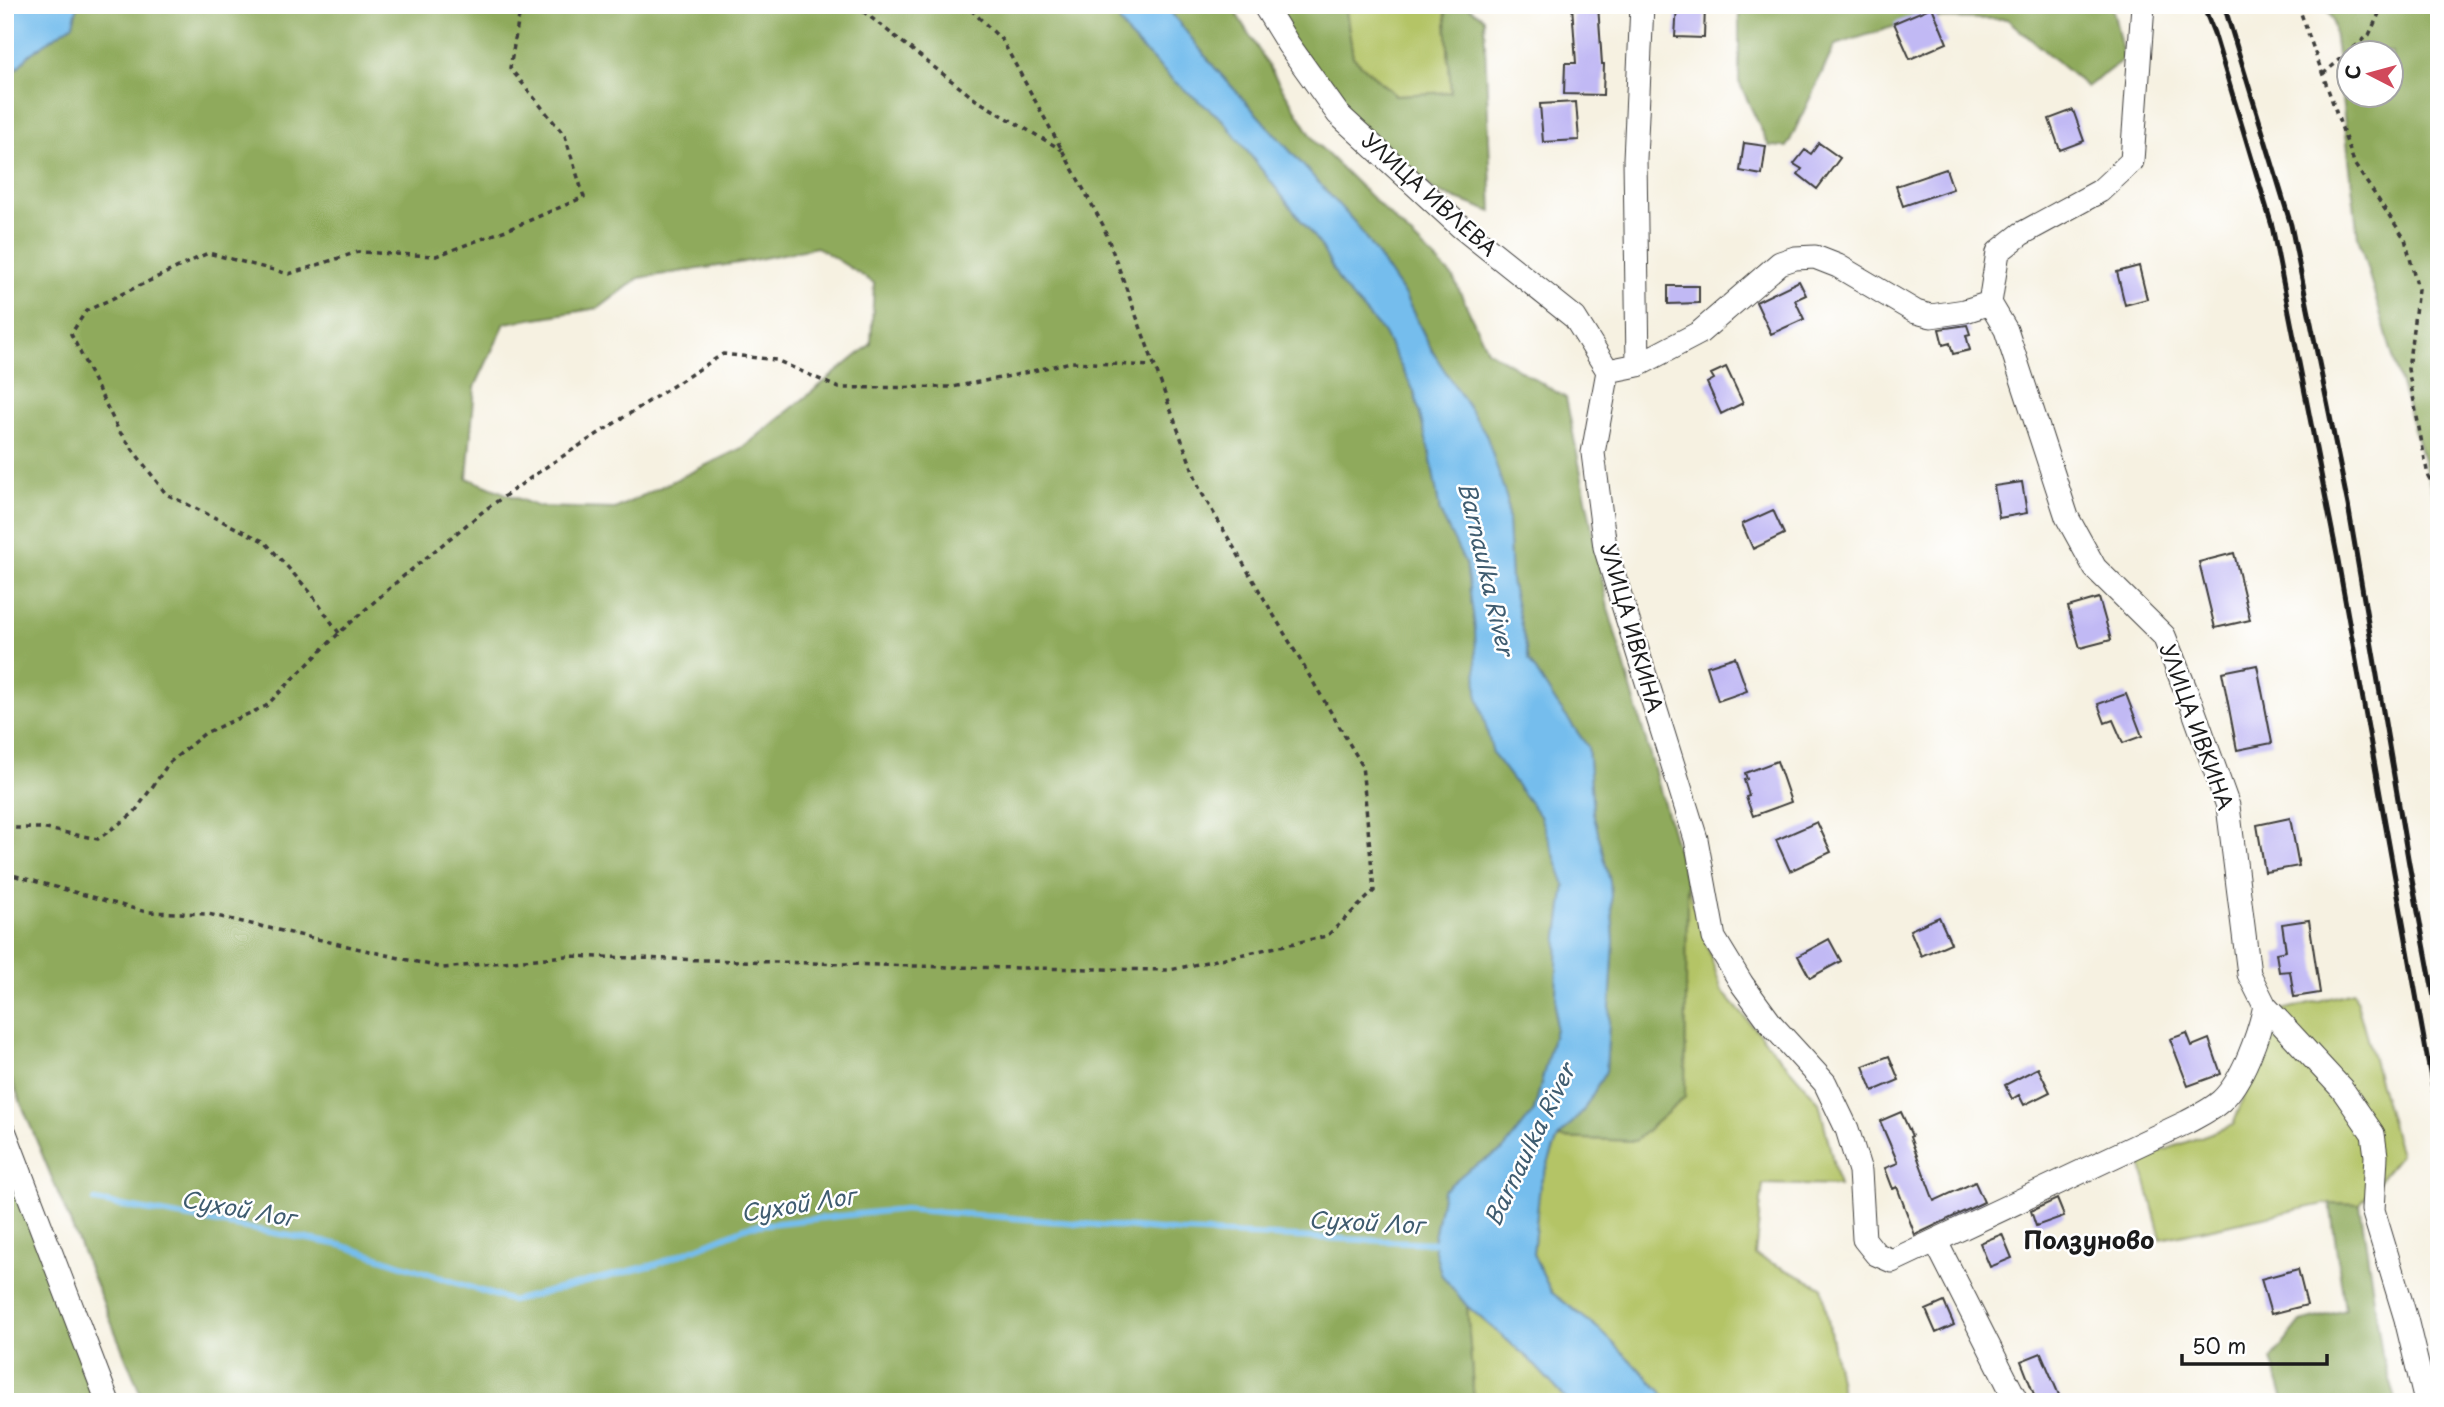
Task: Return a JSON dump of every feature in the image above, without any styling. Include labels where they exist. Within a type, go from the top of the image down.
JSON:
[{"type":"street","name":"УЛИЦА ИВЛЕВА","points":[[1264,5],[1338,114],[1461,227],[1575,318],[1608,371]]},
{"type":"street","points":[[1638,365],[1635,159],[1642,5]]},
{"type":"street","points":[[1608,371],[1638,365],[1699,333],[1780,263],[1795,258],[1815,257],[1838,266],[1916,312],[1931,316],[1965,311],[1990,303],[1998,252],[2021,234],[2100,191],[2132,161],[2143,5]]},
{"type":"street","name":"УЛИЦА ИВКИНА","points":[[1990,303],[2006,330],[2067,517],[2095,568],[2164,636],[2192,706],[2228,806],[2249,974],[2265,1006],[2342,1089],[2373,1134],[2376,1156],[2372,1210],[2406,1319],[2426,1402]]},
{"type":"street","name":"УЛИЦА ИВКИНА","points":[[1608,371],[1593,453],[1605,547],[1696,839],[1714,938],[1742,984],[1772,1025],[1825,1083],[1847,1129],[1860,1171],[1864,1239],[1876,1254],[1892,1261],[1936,1242],[2187,1122],[2221,1101],[2239,1075],[2262,1024],[2265,1006]]},
{"type":"street","points":[[5,1133],[108,1402]]},
{"type":"street","points":[[1936,1242],[2017,1402]]},
{"type":"path","points":[[339,633],[310,592],[265,542],[166,494],[119,431],[71,334],[86,311],[208,253],[289,274],[358,252],[436,256],[584,197],[565,136],[510,68],[520,11],[514,5]]},
{"type":"path","points":[[855,5],[976,100],[1063,151]]},
{"type":"path","points":[[5,873],[146,912],[208,914],[443,968],[565,956],[1170,970],[1327,936],[1374,891],[1362,765],[1200,490],[1103,225],[1002,40],[966,5]]},
{"type":"path","points":[[2298,5],[2355,165],[2405,239],[2418,289],[2408,369],[2428,476],[2439,494]]},
{"type":"path","points":[[2323,74],[2369,35],[2383,5]]},
{"type":"path","points":[[5,828],[41,828],[98,839],[134,813],[169,763],[205,733],[266,706],[339,633],[486,509],[549,465],[723,354],[776,360],[839,388],[952,387],[1071,362],[1155,366]]},
{"type":"green space","points":[[78,5],[1109,5],[1129,36],[1175,82],[1223,120],[1321,246],[1342,286],[1383,332],[1414,391],[1430,454],[1440,512],[1466,565],[1493,754],[1540,816],[1565,885],[1558,936],[1555,1029],[1534,1111],[1502,1151],[1469,1169],[1443,1191],[1433,1243],[1441,1274],[1467,1306],[1474,1402],[144,1402],[5,1064],[5,81],[30,54],[73,24]],"holes":[[[817,247],[874,283],[871,344],[744,447],[615,509],[539,507],[467,478],[475,387],[505,323],[599,308],[639,278],[739,263]]]},
{"type":"green space","points":[[1165,5],[1231,5],[1316,143],[1453,277],[1487,350],[1566,398],[1608,608],[1687,884],[1685,1097],[1635,1141],[1558,1138],[1583,1111],[1606,1071],[1614,942],[1610,882],[1593,812],[1588,747],[1529,660],[1511,581],[1507,500],[1405,296],[1356,224],[1215,68]]},
{"type":"green space","points":[[1267,5],[1345,5],[1353,57],[1395,95],[1451,92],[1445,5],[1465,5],[1484,18],[1492,212],[1435,191],[1328,100]]},
{"type":"green space","points":[[1345,5],[1445,5],[1451,93],[1395,95],[1353,57]]},
{"type":"green space","points":[[1739,5],[2112,5],[2124,59],[2087,87],[2007,19],[1921,18],[1835,45],[1787,147],[1769,146],[1739,82]]},
{"type":"green space","points":[[2325,5],[2439,5],[2439,515],[2358,237],[2343,108],[2406,108],[2406,38],[2336,38],[2336,47],[2333,21]]},
{"type":"green space","points":[[1687,884],[1722,991],[1819,1102],[1839,1186],[1763,1184],[1755,1255],[1822,1287],[1843,1402],[1668,1402],[1661,1391],[1600,1330],[1551,1292],[1533,1254],[1540,1184],[1558,1138],[1635,1141],[1685,1097]]},
{"type":"green space","points":[[2354,992],[2400,1155],[2360,1204],[2329,1203],[2161,1239],[2140,1159],[2233,1125],[2278,1011]]},
{"type":"green space","points":[[5,1159],[100,1402],[5,1402]]},
{"type":"green space","points":[[2330,1203],[2360,1204],[2382,1354],[2397,1402],[2285,1402],[2271,1360],[2301,1322],[2345,1310]]},
{"type":"green space","points":[[1467,1306],[1528,1358],[1569,1402],[1474,1402]]},
{"type":"water","points":[[5,5],[78,5],[73,24],[30,54],[5,81]]},
{"type":"water","name":"Barnaulka River","points":[[1109,5],[1165,5],[1215,68],[1356,224],[1405,296],[1432,351],[1486,434],[1507,500],[1511,581],[1529,660],[1588,747],[1593,812],[1610,882],[1614,942],[1606,1071],[1583,1111],[1558,1138],[1540,1184],[1533,1254],[1551,1292],[1600,1330],[1661,1391],[1668,1402],[1569,1402],[1528,1358],[1467,1306],[1441,1274],[1433,1243],[1443,1191],[1469,1169],[1502,1151],[1534,1111],[1555,1029],[1558,936],[1565,885],[1540,816],[1493,754],[1477,693],[1475,628],[1466,565],[1440,512],[1430,454],[1414,391],[1383,332],[1342,286],[1321,246],[1223,120],[1175,82],[1129,36]]},
{"type":"building","points":[[1572,5],[1598,5],[1604,64],[1603,95],[1564,94],[1565,63],[1576,63]]},
{"type":"building","points":[[1677,5],[1705,5],[1704,38],[1675,37]]},
{"type":"building","points":[[1932,7],[1947,43],[1910,59],[1894,23]]},
{"type":"building","points":[[1576,102],[1579,140],[1543,142],[1540,104]]},
{"type":"building","points":[[2073,110],[2084,141],[2060,150],[2049,119]]},
{"type":"building","points":[[1744,143],[1766,146],[1762,175],[1740,171]]},
{"type":"building","points":[[1819,143],[1840,158],[1817,189],[1798,174],[1802,169],[1794,164],[1805,150],[1811,154]]},
{"type":"building","points":[[1946,169],[1953,189],[1903,206],[1896,186]]},
{"type":"building","points":[[2139,266],[2147,299],[2125,305],[2117,272]]},
{"type":"building","points":[[1799,281],[1806,295],[1795,300],[1804,319],[1771,334],[1756,302]]},
{"type":"building","points":[[1668,286],[1699,286],[1699,303],[1668,304]]},
{"type":"building","points":[[1967,325],[1970,334],[1966,335],[1970,350],[1953,354],[1950,343],[1943,345],[1939,329]]},
{"type":"building","points":[[1726,367],[1743,403],[1721,414],[1707,383],[1714,379],[1711,374]]},
{"type":"building","points":[[2022,482],[2027,513],[1999,518],[1994,486]]},
{"type":"building","points":[[1773,510],[1784,534],[1753,549],[1742,524]]},
{"type":"building","points":[[2234,553],[2250,620],[2215,628],[2199,562]]},
{"type":"building","points":[[2099,598],[2111,640],[2080,648],[2068,607]]},
{"type":"building","points":[[1735,657],[1747,691],[1718,701],[1707,666]]},
{"type":"building","points":[[2257,665],[2272,743],[2237,750],[2222,672]]},
{"type":"building","points":[[2126,694],[2142,736],[2123,743],[2113,720],[2105,723],[2098,704]]},
{"type":"building","points":[[1777,761],[1791,802],[1753,816],[1746,797],[1749,796],[1744,780],[1747,779],[1745,773]]},
{"type":"building","points":[[2290,818],[2299,866],[2265,872],[2257,825]]},
{"type":"building","points":[[1817,822],[1831,852],[1790,871],[1776,840]]},
{"type":"building","points":[[1939,917],[1951,943],[1921,956],[1910,930]]},
{"type":"building","points":[[2309,920],[2320,993],[2294,997],[2290,971],[2279,972],[2276,953],[2286,951],[2282,924]]},
{"type":"building","points":[[1829,939],[1841,961],[1810,978],[1798,956]]},
{"type":"building","points":[[2187,1033],[2192,1046],[2209,1039],[2221,1074],[2188,1086],[2170,1039]]},
{"type":"building","points":[[1889,1056],[1899,1080],[1873,1091],[1863,1066]]},
{"type":"building","points":[[2038,1068],[2050,1092],[2024,1105],[2019,1095],[2012,1099],[2005,1085]]},
{"type":"building","points":[[1901,1112],[1934,1201],[1975,1182],[1984,1202],[1915,1235],[1897,1187],[1893,1189],[1885,1168],[1898,1163],[1880,1121]]},
{"type":"building","points":[[2057,1199],[2064,1216],[2036,1226],[2031,1211]]},
{"type":"building","points":[[2002,1234],[2012,1258],[1990,1267],[1980,1243]]},
{"type":"building","points":[[2298,1269],[2307,1305],[2271,1314],[2261,1279]]},
{"type":"building","points":[[1944,1302],[1954,1325],[1936,1333],[1926,1310]]},
{"type":"building","points":[[2041,1353],[2062,1402],[2037,1402],[2021,1361]]},
{"type":"waterway","name":"Сухой Лог","points":[[95,1201],[341,1245],[512,1301],[657,1264],[750,1226],[904,1209],[1184,1232],[1441,1242]]},
{"type":"railway","points":[[2203,5],[2214,33],[2272,226],[2337,555],[2439,1123]]},
{"type":"railway","points":[[2224,5],[2291,225],[2348,505],[2439,1024]]},
{"type":"district","name":"Ползуново","points":[[2089,1241]]}]
